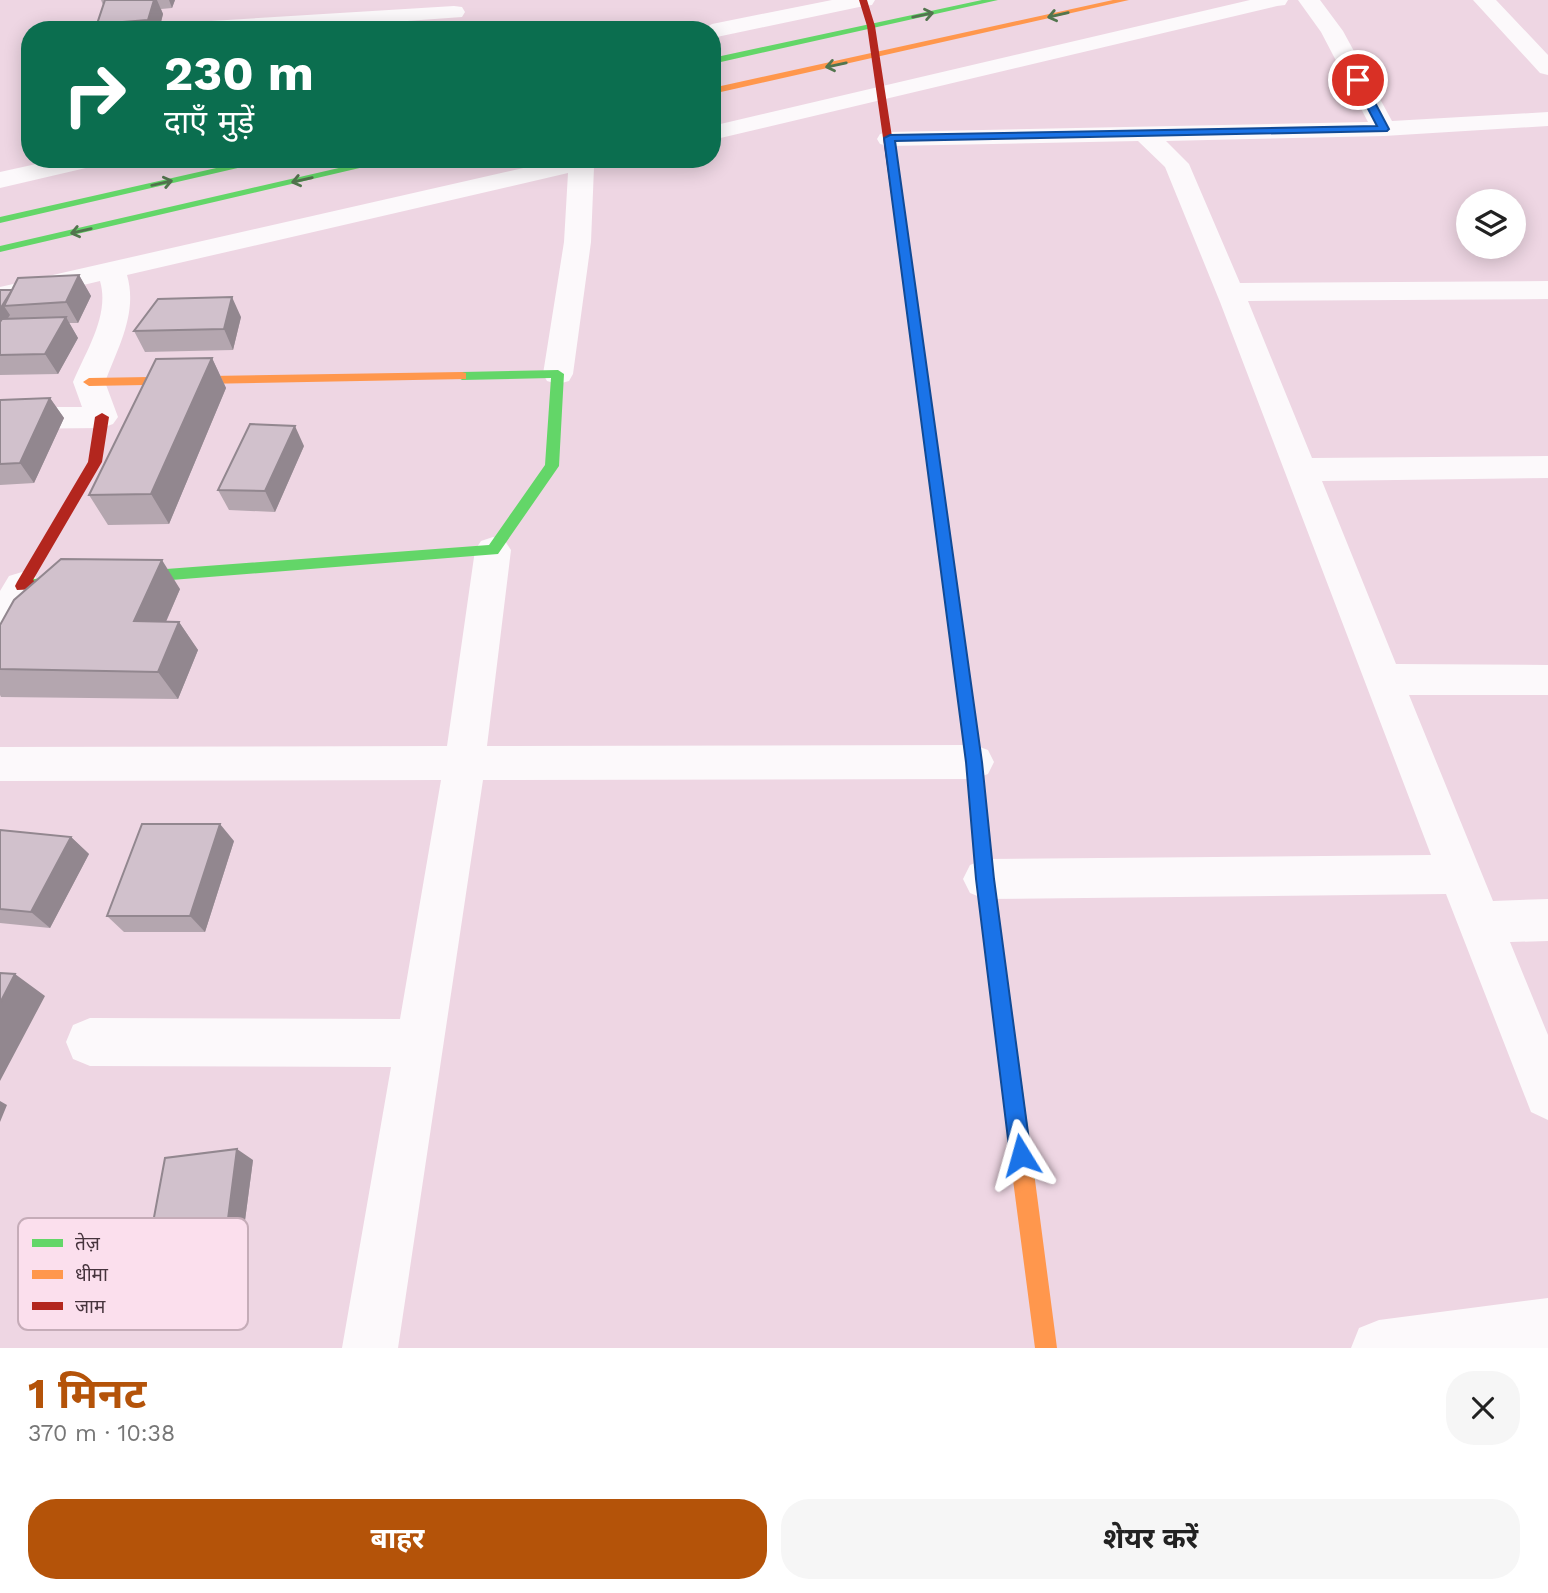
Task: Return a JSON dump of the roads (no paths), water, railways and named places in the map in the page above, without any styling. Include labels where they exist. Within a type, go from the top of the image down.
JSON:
[{"type":"street","points":[[721,29],[864,0],[871,26],[890,138],[974,762],[985,879],[1046,1348]]},
{"type":"street","points":[[721,59],[994,0]]},
{"type":"street","points":[[721,89],[1125,0]]},
{"type":"street","points":[[721,131],[1277,0]]},
{"type":"street","points":[[1309,0],[1332,31],[1384,129]]},
{"type":"street","points":[[1484,0],[1548,68]]},
{"type":"street","points":[[237,21],[454,12]]},
{"type":"street","points":[[890,138],[1384,129],[1548,119]]},
{"type":"street","points":[[1144,134],[1176,164],[1230,292],[1548,1095]]},
{"type":"street","points":[[0,180],[54,168]]},
{"type":"street","points":[[0,219],[230,168]]},
{"type":"street","points":[[0,249],[354,168]]},
{"type":"street","points":[[0,296],[558,168]]},
{"type":"street","points":[[370,1348],[465,762],[493,550],[552,466],[558,374],[588,168]]},
{"type":"street","points":[[8,605],[94,462],[102,417],[89,382],[114,321],[118,294],[111,270]]},
{"type":"street","points":[[1230,292],[1548,290]]},
{"type":"street","points":[[89,382],[558,374]]},
{"type":"street","points":[[0,418],[102,417]]},
{"type":"street","points":[[1301,470],[1548,467]]},
{"type":"street","points":[[8,605],[493,550]]},
{"type":"street","points":[[1383,679],[1548,680]]},
{"type":"street","points":[[0,764],[974,762]]},
{"type":"street","points":[[985,879],[1461,874]]},
{"type":"street","points":[[1479,922],[1548,920]]},
{"type":"street","points":[[90,1042],[419,1043]]},
{"type":"street","points":[[1379,1348],[1548,1326]]}]
